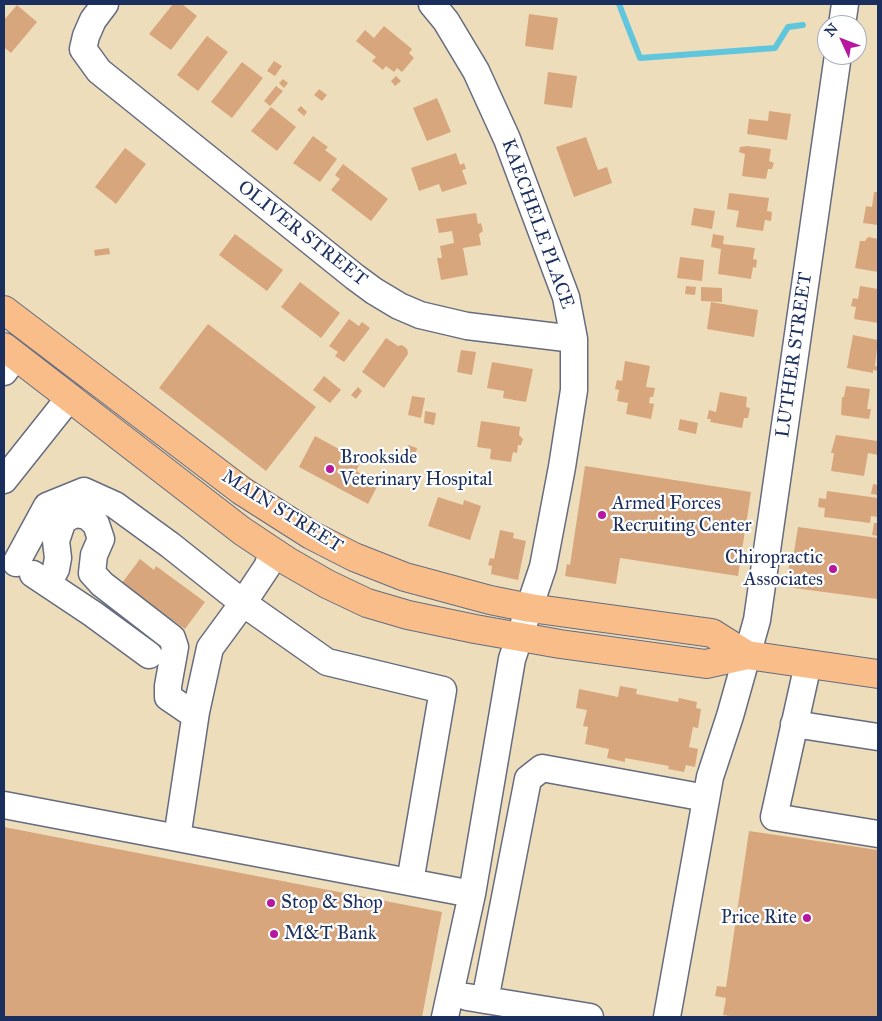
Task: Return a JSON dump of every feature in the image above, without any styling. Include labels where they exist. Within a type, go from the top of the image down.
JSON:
[{"type":"main road","name":"MAIN STREET","points":[[4,310],[242,491],[311,535],[354,557],[405,578],[458,593],[530,608],[712,633],[747,655]]},
{"type":"main road","name":"MAIN STREET","points":[[8,358],[70,397],[235,525],[273,552],[327,584],[367,603],[408,615],[519,637],[706,664],[747,655],[878,674]]},
{"type":"main road","points":[[70,397],[88,374]]},
{"type":"main road","points":[[273,552],[287,520]]},
{"type":"street","name":"OLIVER STREET","points":[[105,4],[93,20],[86,36],[84,49],[88,57],[107,78],[374,291],[399,306],[420,315],[467,326],[574,339]]},
{"type":"street","name":"KAECHELE PLACE","points":[[432,4],[446,21],[476,71],[507,139],[566,296],[574,339],[574,390],[543,567],[512,659],[472,894],[447,1006]]},
{"type":"street","name":"LUTHER STREET","points":[[667,1017],[710,777],[730,716],[757,620],[837,65]]},
{"type":"street","points":[[4,480],[70,397]]},
{"type":"street","points":[[148,655],[93,614],[48,584],[10,564],[47,506],[84,490],[115,505],[243,603],[327,662],[443,690],[410,882]]},
{"type":"street","points":[[48,584],[56,569],[58,558],[56,542],[63,520],[75,514],[87,516],[96,524],[102,540],[94,555],[92,573],[102,584],[172,638],[175,647],[168,686],[168,697],[187,710],[196,712]]},
{"type":"street","points":[[177,838],[196,712],[210,648],[267,567],[273,552]]},
{"type":"street","points":[[808,664],[774,818],[878,834]]},
{"type":"street","points":[[794,724],[878,737]]},
{"type":"street","points":[[485,1000],[528,779],[542,768],[706,798]]},
{"type":"street","points":[[4,805],[472,894]]},
{"type":"street","points":[[447,1006],[485,1000],[590,1017]]},
{"type":"building","points":[[173,4],[182,4],[197,16],[171,50],[149,34]]},
{"type":"building","points":[[17,5],[37,22],[11,53],[4,47],[4,20]]},
{"type":"building","points":[[529,14],[558,18],[553,50],[525,46]]},
{"type":"building","points":[[384,26],[412,49],[409,53],[414,58],[402,72],[397,68],[394,72],[386,66],[383,70],[372,61],[376,57],[356,41],[365,30],[374,38]]},
{"type":"building","points":[[207,36],[228,52],[198,91],[177,75]]},
{"type":"building","points":[[274,61],[282,66],[275,76],[267,71]]},
{"type":"building","points":[[242,62],[263,78],[232,118],[211,102]]},
{"type":"building","points":[[548,72],[577,76],[572,108],[544,104]]},
{"type":"building","points":[[396,76],[401,81],[395,86],[391,81]]},
{"type":"building","points":[[283,79],[288,83],[284,88],[279,83]]},
{"type":"building","points":[[276,86],[283,91],[270,106],[264,101]]},
{"type":"building","points":[[319,89],[327,95],[322,101],[314,95]]},
{"type":"building","points":[[437,98],[451,132],[427,141],[413,108]]},
{"type":"building","points":[[301,106],[307,112],[304,116],[297,110]]},
{"type":"building","points":[[271,107],[296,127],[277,151],[251,131]]},
{"type":"building","points":[[769,111],[791,114],[787,140],[747,134],[749,119],[768,121]]},
{"type":"building","points":[[313,136],[328,147],[325,150],[337,159],[320,182],[293,163]]},
{"type":"building","points":[[586,137],[598,170],[607,167],[612,183],[574,197],[556,147]]},
{"type":"building","points":[[740,147],[771,149],[769,161],[774,163],[772,169],[768,169],[766,179],[742,176],[745,154],[739,152]]},
{"type":"building","points":[[125,148],[146,164],[116,204],[95,187]]},
{"type":"building","points":[[456,153],[460,165],[464,163],[466,169],[462,170],[467,184],[442,192],[439,184],[419,191],[411,168]]},
{"type":"building","points":[[343,164],[388,199],[371,221],[331,190],[340,179],[335,175]]},
{"type":"building","points":[[874,192],[878,192],[878,225],[863,223],[866,206],[872,207]]},
{"type":"building","points":[[729,193],[769,198],[767,211],[772,212],[771,221],[765,220],[763,231],[736,227],[739,211],[727,209]]},
{"type":"building","points":[[694,208],[715,211],[712,229],[691,225]]},
{"type":"building","points":[[476,213],[478,224],[481,223],[483,231],[479,234],[481,245],[463,248],[468,275],[441,280],[437,258],[442,258],[440,246],[454,243],[452,231],[439,233],[436,219]]},
{"type":"building","points":[[235,234],[283,270],[267,291],[219,255]]},
{"type":"building","points":[[713,234],[724,236],[723,244],[755,248],[753,259],[757,260],[756,268],[753,267],[751,279],[718,274],[721,249],[711,247]]},
{"type":"building","points":[[868,237],[878,239],[878,272],[855,268],[860,241],[865,241]]},
{"type":"building","points":[[109,248],[110,254],[95,256],[94,250]]},
{"type":"building","points":[[680,257],[704,260],[702,281],[677,278]]},
{"type":"building","points":[[300,282],[340,313],[321,338],[281,307]]},
{"type":"building","points":[[686,286],[696,287],[695,295],[685,294]]},
{"type":"building","points":[[860,286],[878,289],[878,323],[854,319],[856,307],[851,306],[853,298],[858,299]]},
{"type":"building","points":[[701,287],[722,288],[722,302],[701,301]]},
{"type":"building","points":[[711,302],[758,310],[754,337],[707,329]]},
{"type":"building","points":[[349,319],[359,326],[362,322],[370,328],[344,362],[335,356],[338,352],[329,346]]},
{"type":"building","points":[[208,324],[316,407],[266,471],[159,388]]},
{"type":"building","points":[[853,335],[878,340],[875,366],[878,367],[878,371],[873,370],[873,373],[847,368]]},
{"type":"building","points":[[386,338],[398,346],[402,345],[407,349],[408,354],[384,388],[362,372]]},
{"type":"building","points":[[461,350],[476,352],[472,375],[457,372]]},
{"type":"building","points":[[625,361],[650,366],[646,387],[655,388],[649,403],[654,404],[651,419],[626,414],[628,403],[617,401],[619,390],[615,389],[617,380],[622,381]]},
{"type":"building","points":[[492,362],[533,369],[526,402],[503,398],[504,391],[487,388]]},
{"type":"building","points":[[324,376],[341,390],[330,403],[313,390]]},
{"type":"building","points":[[846,386],[870,389],[867,409],[871,409],[869,419],[841,415],[842,397],[844,397]]},
{"type":"building","points":[[358,387],[362,391],[356,399],[351,395]]},
{"type":"building","points":[[720,392],[747,397],[746,407],[750,408],[748,418],[744,418],[742,428],[710,422],[711,419],[707,419],[709,410],[716,412]]},
{"type":"building","points":[[412,396],[425,398],[421,418],[408,415]]},
{"type":"building","points":[[425,411],[436,413],[434,425],[424,423]]},
{"type":"building","points":[[680,419],[698,423],[696,434],[678,430]]},
{"type":"building","points":[[481,421],[520,427],[519,435],[523,439],[521,445],[518,445],[517,453],[513,452],[511,462],[490,459],[491,449],[477,447]]},
{"type":"building","points":[[836,435],[878,441],[878,455],[868,453],[864,476],[831,471],[834,453],[831,453]]},
{"type":"building","name":"Brookside Veterinary Hospital","points":[[315,436],[361,461],[356,471],[379,483],[368,504],[299,467]]},
{"type":"building","points":[[408,445],[417,448],[413,460],[405,457]]},
{"type":"building","points":[[585,466],[751,492],[738,576],[620,558],[616,584],[565,576],[567,564],[570,565]]},
{"type":"building","points":[[873,484],[878,485],[878,495],[871,494]]},
{"type":"building","points":[[827,491],[878,498],[878,517],[871,516],[870,523],[824,517],[825,508],[818,507],[819,498],[826,499]]},
{"type":"building","points":[[438,497],[463,505],[464,500],[481,506],[470,540],[428,526]]},
{"type":"building","points":[[874,523],[878,523],[878,536],[872,535]]},
{"type":"building","name":"Chiropractic Associates","points":[[798,527],[878,538],[877,599],[786,587],[791,552],[794,552]]},
{"type":"building","points":[[500,530],[514,533],[513,538],[526,541],[518,580],[491,574],[492,566],[488,565],[490,558],[494,559]]},
{"type":"building","points":[[140,559],[154,570],[156,566],[205,602],[185,629],[167,616],[164,619],[155,612],[157,609],[122,583]]},
{"type":"building","points":[[620,686],[637,689],[636,694],[678,702],[679,698],[697,702],[696,708],[701,709],[698,728],[693,727],[689,747],[698,749],[695,767],[686,765],[684,772],[668,769],[669,766],[625,758],[625,762],[607,758],[609,749],[585,744],[588,727],[583,726],[587,710],[576,708],[579,689],[618,697]]},
{"type":"building","points":[[4,827],[442,912],[422,1017],[4,1017]]},
{"type":"building","name":"Price Rite","points":[[749,831],[878,850],[878,1017],[737,1017],[723,1015],[726,998],[715,996],[717,986],[726,987]]},
{"type":"waterway","points":[[619,4],[640,58],[775,48],[788,27],[803,25]]},
{"type":"place","name":"Brookside Veterinary Hospital","points":[[330,469]]},
{"type":"place","name":"Armed Forces Recruiting Center","points":[[602,515]]},
{"type":"place","name":"Chiropractic Associates","points":[[833,569]]},
{"type":"place","name":"Stop & Shop","points":[[271,903]]},
{"type":"place","name":"Price Rite","points":[[807,918]]},
{"type":"place","name":"M&T Bank","points":[[274,934]]}]
